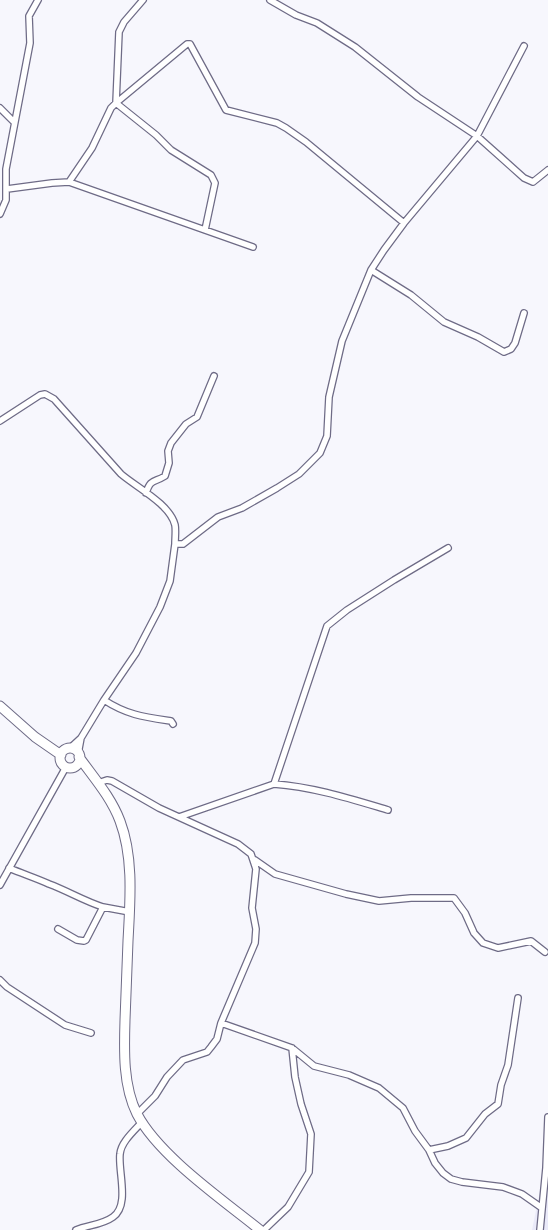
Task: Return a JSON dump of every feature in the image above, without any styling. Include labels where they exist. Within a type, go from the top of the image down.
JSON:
[{"type":"main road","points":[[0,706],[61,755]]},
{"type":"main road","points":[[97,782],[60,760],[64,750],[74,750],[79,756],[108,796],[115,808],[124,832],[128,853],[130,912],[125,1040],[126,1077],[133,1104],[140,1118],[173,1158],[260,1230]]},
{"type":"main road","points":[[69,767],[78,762],[79,756]]},
{"type":"street","points":[[0,214],[6,200],[7,189],[3,169],[25,76],[30,43],[29,16],[38,0]]},
{"type":"street","points":[[116,103],[119,32],[124,22],[143,0]]},
{"type":"street","points":[[270,0],[296,15],[317,23],[355,47],[418,97],[477,136],[524,178],[533,182],[548,170]]},
{"type":"street","points":[[69,182],[92,148],[111,108],[187,44],[190,44],[226,110],[272,122],[286,128],[306,142],[404,223]]},
{"type":"street","points":[[175,544],[183,544],[218,517],[242,508],[277,488],[299,474],[320,453],[327,436],[330,396],[342,341],[371,270],[404,223],[477,136],[524,46]]},
{"type":"street","points":[[116,103],[156,135],[171,150],[211,175],[215,184],[205,230]]},
{"type":"street","points":[[0,108],[14,122]]},
{"type":"street","points":[[7,189],[69,182],[253,247]]},
{"type":"street","points":[[371,270],[411,295],[444,322],[478,336],[504,352],[511,350],[515,343],[524,313]]},
{"type":"street","points":[[146,493],[152,481],[166,476],[169,463],[168,451],[171,443],[186,424],[197,417],[214,376]]},
{"type":"street","points":[[0,421],[40,395],[49,395],[121,474],[168,512],[175,524],[175,544],[170,581],[160,607],[136,653],[81,738],[69,749]]},
{"type":"street","points":[[274,784],[326,626],[386,585],[448,548]]},
{"type":"street","points":[[104,700],[120,710],[138,716],[171,721],[173,724]]},
{"type":"street","points":[[79,756],[81,738]]},
{"type":"street","points":[[0,885],[69,767]]},
{"type":"street","points":[[97,782],[112,781],[159,808],[238,844],[251,854],[255,860],[275,874],[346,894],[379,901],[411,898],[454,898],[465,912],[474,933],[483,943],[498,948],[531,942],[545,952]]},
{"type":"street","points":[[180,817],[274,784],[328,792],[388,810]]},
{"type":"street","points":[[76,1230],[112,1218],[120,1212],[122,1202],[120,1152],[125,1141],[167,1077],[183,1060],[207,1052],[217,1038],[221,1023],[255,943],[256,930],[252,908],[256,875],[255,860]]},
{"type":"street","points":[[9,868],[57,887],[84,901],[130,912]]},
{"type":"street","points":[[58,929],[80,941],[84,941],[104,907]]},
{"type":"street","points":[[0,980],[65,1025],[91,1033]]},
{"type":"street","points":[[429,1150],[448,1146],[466,1138],[485,1114],[498,1104],[501,1085],[508,1065],[518,998]]},
{"type":"street","points":[[221,1023],[292,1048],[314,1066],[348,1075],[379,1088],[403,1108],[415,1131],[443,1173],[451,1179],[503,1187],[522,1194],[542,1208]]},
{"type":"street","points":[[264,1230],[288,1207],[310,1172],[312,1134],[301,1104],[295,1077],[292,1048]]},
{"type":"street","points":[[540,1230],[546,1168],[548,1117]]},
{"type":"shaded area","points":[[548,1152],[548,1230],[532,1230]]}]
